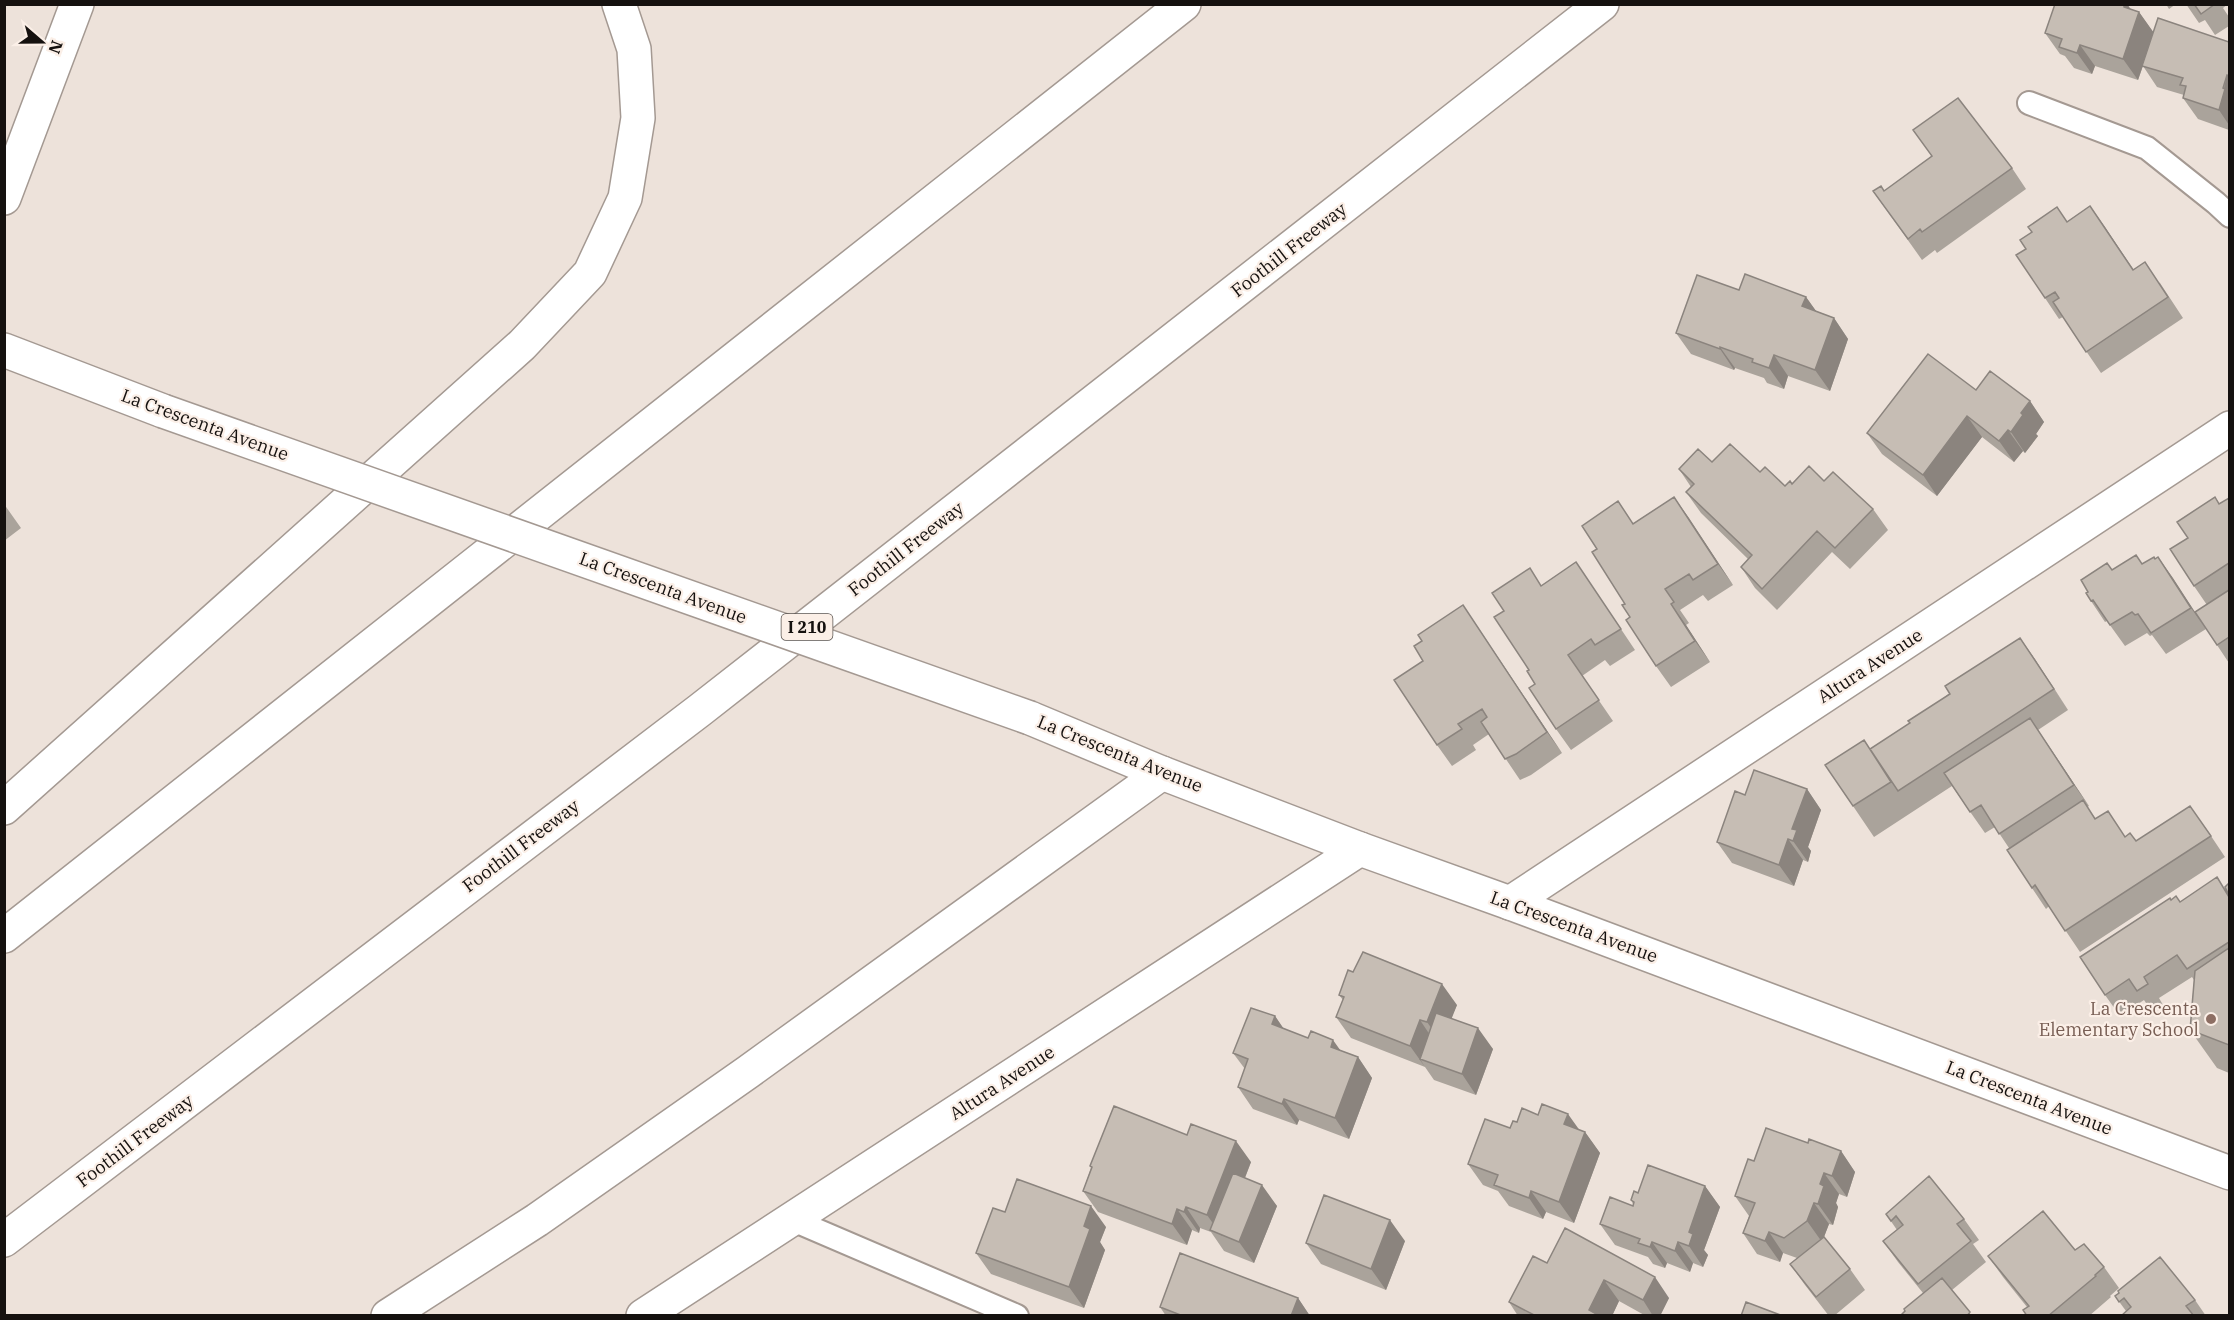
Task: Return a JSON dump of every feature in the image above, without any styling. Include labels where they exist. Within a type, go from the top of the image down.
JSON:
[{"type":"main road","points":[[4,198],[77,4]]},
{"type":"main road","points":[[4,808],[522,345],[590,273],[625,198],[638,118],[634,49],[619,4]]},
{"type":"main road","points":[[4,936],[1184,4]]},
{"type":"main road","name":"Foothill Freeway","points":[[4,1240],[691,717],[1602,4]]},
{"type":"main road","name":"La Crescenta Avenue","points":[[4,350],[163,411],[1030,718],[1162,773],[1360,849],[1510,903],[2229,1173]]},
{"type":"main road","name":"Altura Avenue","points":[[1510,903],[2229,428]]},
{"type":"main road","points":[[388,1316],[537,1220],[739,1079],[1162,773]]},
{"type":"main road","name":"Altura Avenue","points":[[643,1316],[1360,849]]},
{"type":"lane","points":[[2030,103],[2147,148],[2229,216]]},
{"type":"lane","points":[[793,1220],[1017,1316]]},
{"type":"building","points":[[2055,4],[2124,4],[2124,7],[2139,12],[2123,59],[2080,45],[2077,53],[2059,47],[2062,39],[2045,33]]},
{"type":"building","points":[[2194,4],[2215,4],[2201,14]]},
{"type":"building","points":[[2158,18],[2229,42],[2229,76],[2227,75],[2223,88],[2225,89],[2219,110],[2183,98],[2186,86],[2180,85],[2183,78],[2142,66]]},
{"type":"building","points":[[1958,98],[2012,168],[1922,232],[1920,229],[1908,239],[1873,191],[1881,186],[1884,191],[1932,156],[1913,130]]},
{"type":"building","points":[[2090,206],[2133,270],[2145,262],[2168,297],[2086,352],[2053,302],[2059,298],[2055,292],[2045,298],[2016,255],[2026,249],[2020,240],[2032,232],[2028,227],[2057,207],[2067,222]]},
{"type":"building","points":[[1745,274],[1806,297],[1802,306],[1834,318],[1815,370],[1774,355],[1769,368],[1752,362],[1753,359],[1676,333],[1697,275],[1739,290]]},
{"type":"building","points":[[1928,354],[1976,390],[1990,371],[2030,401],[2011,432],[2008,430],[1999,441],[1967,416],[1923,475],[1867,433]]},
{"type":"building","points":[[1730,444],[1760,472],[1765,467],[1785,486],[1790,481],[1792,484],[1809,466],[1824,481],[1833,472],[1873,509],[1835,548],[1817,531],[1762,589],[1741,567],[1752,555],[1686,492],[1694,484],[1679,469],[1698,449],[1712,462]]},
{"type":"building","points":[[1674,497],[1718,564],[1693,580],[1689,574],[1665,589],[1674,602],[1671,604],[1695,641],[1656,666],[1626,620],[1630,617],[1622,605],[1625,604],[1592,552],[1597,549],[1582,526],[1618,501],[1633,524]]},
{"type":"building","points":[[2215,497],[2219,504],[2229,498],[2229,563],[2194,586],[2170,549],[2188,538],[2177,522]]},
{"type":"building","points":[[2136,555],[2142,564],[2158,557],[2191,608],[2151,633],[2138,614],[2135,615],[2132,612],[2110,625],[2093,600],[2091,601],[2081,580],[2107,563],[2112,570]]},
{"type":"building","points":[[1576,562],[1621,629],[1595,645],[1591,639],[1568,655],[1599,700],[1556,729],[1529,688],[1535,684],[1527,671],[1529,670],[1494,617],[1504,611],[1492,593],[1530,568],[1541,586]]},
{"type":"building","points":[[2229,590],[2229,637],[2217,645],[2195,612]]},
{"type":"building","points":[[1463,605],[1547,732],[1505,759],[1481,722],[1487,717],[1482,709],[1458,724],[1462,729],[1437,745],[1394,680],[1423,661],[1414,646],[1422,641],[1418,635]]},
{"type":"building","points":[[2020,638],[2054,689],[1898,791],[1870,749],[1950,694],[1945,686]]},
{"type":"building","points":[[2030,718],[2074,785],[1999,834],[1981,805],[1970,812],[1944,773]]},
{"type":"building","points":[[1864,740],[1891,782],[1853,806],[1825,765]]},
{"type":"building","points":[[1754,770],[1807,789],[1792,829],[1797,830],[1793,841],[1788,839],[1779,865],[1717,842],[1735,791],[1745,795]]},
{"type":"building","points":[[2083,800],[2095,819],[2108,811],[2125,837],[2130,833],[2136,841],[2190,806],[2211,836],[2065,931],[2035,885],[2032,888],[2007,850]]},
{"type":"building","points":[[2217,877],[2229,897],[2229,942],[2187,969],[2177,955],[2144,977],[2148,984],[2137,991],[2129,979],[2105,995],[2080,957],[2170,898],[2171,900],[2176,896],[2180,902]]},
{"type":"building","points":[[2229,883],[2229,895],[2225,887]]},
{"type":"building","points":[[2229,948],[2229,1045],[2190,1030],[2195,971]]},
{"type":"building","points":[[1363,952],[1442,984],[1427,1022],[1420,1020],[1410,1046],[1336,1017],[1344,997],[1339,995],[1348,970],[1353,972]]},
{"type":"building","points":[[1251,1008],[1275,1016],[1272,1024],[1308,1038],[1311,1031],[1333,1040],[1331,1047],[1358,1057],[1335,1118],[1284,1099],[1282,1104],[1238,1087],[1248,1059],[1233,1053]]},
{"type":"building","points":[[1436,1013],[1478,1028],[1462,1074],[1420,1059]]},
{"type":"building","points":[[1542,1104],[1568,1114],[1564,1124],[1585,1132],[1559,1202],[1531,1191],[1529,1198],[1494,1185],[1498,1175],[1468,1164],[1485,1119],[1510,1128],[1513,1121],[1517,1122],[1522,1108],[1538,1115]]},
{"type":"building","points":[[1114,1106],[1187,1135],[1191,1124],[1236,1141],[1207,1215],[1186,1207],[1184,1212],[1177,1209],[1172,1224],[1083,1191],[1092,1167],[1090,1166]]},
{"type":"building","points":[[1766,1128],[1808,1143],[1809,1139],[1841,1151],[1832,1176],[1824,1173],[1820,1184],[1824,1186],[1818,1204],[1814,1203],[1807,1221],[1784,1238],[1769,1232],[1765,1241],[1743,1233],[1755,1203],[1735,1196],[1748,1159],[1754,1161]]},
{"type":"building","points":[[1648,1165],[1705,1186],[1689,1232],[1693,1234],[1689,1246],[1678,1242],[1675,1251],[1652,1242],[1650,1247],[1638,1243],[1640,1239],[1600,1224],[1610,1197],[1633,1206],[1634,1202],[1631,1200],[1634,1191],[1638,1193]]},
{"type":"building","points":[[1233,1173],[1262,1185],[1239,1242],[1210,1230]]},
{"type":"building","points":[[1929,1176],[1964,1219],[1957,1224],[1971,1241],[1918,1284],[1883,1241],[1903,1225],[1896,1216],[1891,1221],[1886,1214]]},
{"type":"building","points":[[1017,1179],[1091,1206],[1084,1226],[1090,1229],[1069,1287],[976,1253],[993,1208],[1005,1212]]},
{"type":"building","points":[[1324,1195],[1390,1220],[1371,1269],[1306,1243]]},
{"type":"building","points":[[2043,1211],[2075,1250],[2084,1244],[2104,1267],[2048,1316],[2027,1316],[2023,1310],[2029,1306],[1988,1256]]},
{"type":"building","points":[[1565,1228],[1655,1277],[1643,1300],[1604,1280],[1589,1310],[1600,1316],[1536,1316],[1509,1302],[1533,1256],[1547,1263]]},
{"type":"building","points":[[1824,1237],[1850,1269],[1816,1297],[1790,1264]]},
{"type":"building","points":[[1180,1253],[1298,1298],[1291,1316],[1183,1316],[1160,1307]]},
{"type":"building","points":[[2160,1257],[2195,1300],[2186,1306],[2194,1316],[2121,1316],[2131,1307],[2124,1298],[2119,1302],[2115,1296],[2119,1293],[2118,1291]]},
{"type":"building","points":[[1942,1278],[1970,1312],[1967,1316],[1900,1316],[1905,1311],[1904,1309]]},
{"type":"building","points":[[1746,1302],[1783,1316],[1741,1316]]},
{"type":"place","name":"La Crescenta Elementary School","points":[[2211,1019]]}]
